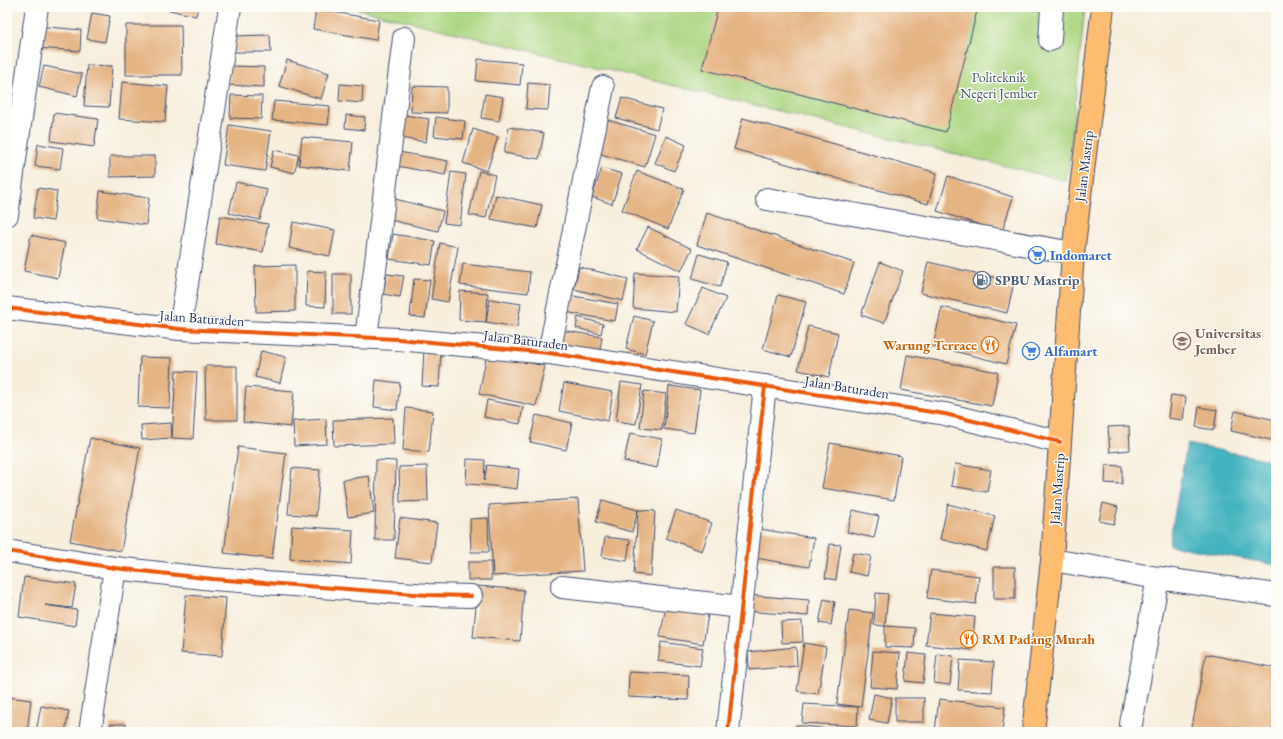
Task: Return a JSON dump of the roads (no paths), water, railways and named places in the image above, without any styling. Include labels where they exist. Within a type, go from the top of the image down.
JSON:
[{"type":"main road","name":"Jalan Mastrip","points":[[1033,732],[1052,560],[1073,253],[1103,7]]},
{"type":"street","points":[[7,215],[37,7]]},
{"type":"street","points":[[180,329],[230,7]]},
{"type":"street","points":[[1050,40],[1052,7]]},
{"type":"street","points":[[366,337],[404,38]]},
{"type":"street","points":[[549,353],[604,87]]},
{"type":"street","points":[[767,199],[1073,253]]},
{"type":"street","name":"Jalan Baturaden","points":[[7,308],[180,329],[406,339],[549,353],[945,414],[1060,442]]},
{"type":"street","points":[[728,732],[765,386]]},
{"type":"street","points":[[7,551],[115,568],[213,579],[428,595],[471,596]]},
{"type":"street","points":[[1052,560],[1276,596]]},
{"type":"street","points":[[90,732],[115,568]]},
{"type":"street","points":[[1131,724],[1158,578]]},
{"type":"street","points":[[562,587],[742,607]]},
{"type":"water","points":[[1187,444],[1276,461],[1276,565],[1169,545]]},
{"type":"place","name":"Indomaret","points":[[1037,255]]},
{"type":"place","name":"SPBU Mastrip","points":[[982,280]]},
{"type":"place","name":"Universitas Jember","points":[[1182,341]]},
{"type":"place","name":"Warung Terrace","points":[[990,345]]},
{"type":"place","name":"Alfamart","points":[[1031,351]]},
{"type":"place","name":"RM Padang Murah","points":[[969,639]]},
{"type":"park label","name":"Politeknik Negeri Jember","points":[[999,86]]}]
